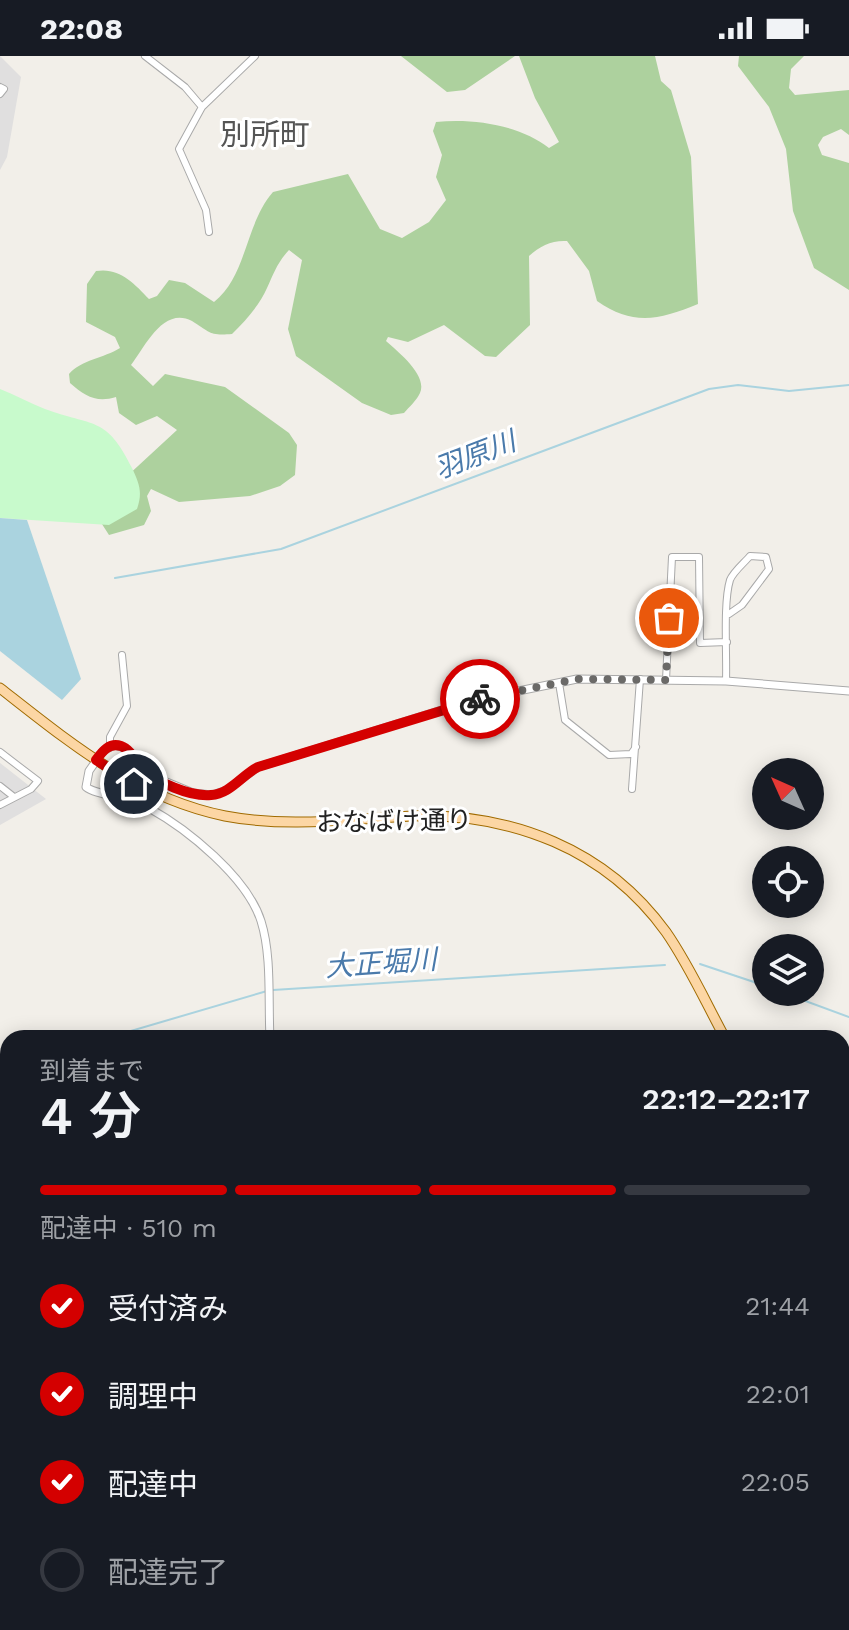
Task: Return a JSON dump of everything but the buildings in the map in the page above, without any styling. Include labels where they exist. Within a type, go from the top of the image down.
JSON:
[{"type":"main road","name":"おなばけ通り","points":[[0,688],[96,760],[149,791],[226,816],[307,823],[411,816],[473,817],[513,826],[552,840],[610,873],[650,913],[674,946],[721,1030]]},
{"type":"street","points":[[145,56],[185,87],[202,107]]},
{"type":"street","points":[[209,232],[206,210],[179,149],[202,107],[255,56]]},
{"type":"street","points":[[0,87],[4,89],[0,94]]},
{"type":"street","points":[[726,681],[730,578],[750,556],[766,557],[769,569],[742,605],[729,614]]},
{"type":"street","points":[[666,680],[672,557],[699,557],[700,643],[727,642]]},
{"type":"street","points":[[122,655],[127,706],[110,737],[110,746],[96,760],[84,784],[89,791],[127,796],[173,822],[202,844],[236,883],[262,925],[269,1030]]},
{"type":"street","points":[[110,746],[125,748],[152,776],[193,793],[212,795],[227,790],[258,767],[474,700],[577,679],[726,681],[849,691]]},
{"type":"street","points":[[632,789],[640,679]]},
{"type":"street","points":[[559,683],[565,720],[609,755],[631,754],[636,747]]},
{"type":"street","points":[[0,752],[38,781],[31,789],[0,805]]},
{"type":"street","points":[[0,786],[14,797]]},
{"type":"shaded area","points":[[0,56],[21,77],[7,157],[0,170]]},
{"type":"shaded area","points":[[0,763],[46,799],[0,825]]},
{"type":"green space","points":[[401,56],[515,56],[465,90],[447,92]]},
{"type":"green space","points":[[519,56],[655,56],[661,81],[671,90],[691,157],[698,304],[658,317],[622,314],[597,301],[589,271],[567,241],[546,244],[529,256],[530,325],[496,357],[485,356],[444,325],[408,342],[388,337],[386,341],[416,371],[421,386],[419,396],[404,413],[391,415],[362,403],[296,356],[288,329],[302,260],[289,250],[256,307],[232,334],[214,334],[192,321],[172,319],[156,331],[131,365],[153,386],[165,374],[225,387],[289,433],[297,445],[295,475],[280,486],[250,496],[179,502],[151,489],[147,496],[151,511],[144,525],[109,535],[100,521],[125,478],[177,430],[157,416],[136,425],[119,413],[116,397],[91,397],[70,383],[69,374],[74,369],[120,348],[115,337],[86,322],[87,284],[96,271],[119,274],[149,299],[157,296],[169,280],[185,283],[214,302],[233,278],[257,219],[273,192],[348,174],[380,229],[402,238],[429,222],[446,200],[436,177],[442,155],[433,131],[436,122],[465,121],[496,125],[524,134],[549,148],[559,142],[535,98]]},
{"type":"green space","points":[[739,56],[804,56],[791,69],[789,88],[795,95],[849,90],[849,135],[841,129],[823,137],[818,145],[822,155],[849,163],[849,290],[814,268],[793,211],[786,149],[769,107],[738,66]]},
{"type":"green space","points":[[0,389],[106,431],[123,451],[137,478],[140,493],[137,509],[109,525],[0,518]]},
{"type":"water","points":[[0,518],[27,520],[81,679],[62,700],[0,651]]},
{"type":"waterway","name":"羽原川","points":[[115,578],[281,549],[709,389],[738,385],[789,391],[849,385]]},
{"type":"waterway","name":"大正堀川","points":[[700,964],[752,981]]},
{"type":"waterway","name":"大正堀川","points":[[273,990],[665,965]]},
{"type":"waterway","name":"大正堀川","points":[[134,1030],[267,991]]},
{"type":"waterway","name":"大正堀川","points":[[819,1006],[849,1017]]},
{"type":"way so far","points":[[480,699],[577,679],[666,680],[669,618]]},
{"type":"district","name":"別所町","points":[[265,134]]},
{"type":"route","points":[[134,784],[96,760],[103,751],[114,745],[122,746],[152,776],[193,793],[212,795],[227,790],[258,767],[480,699]]}]
